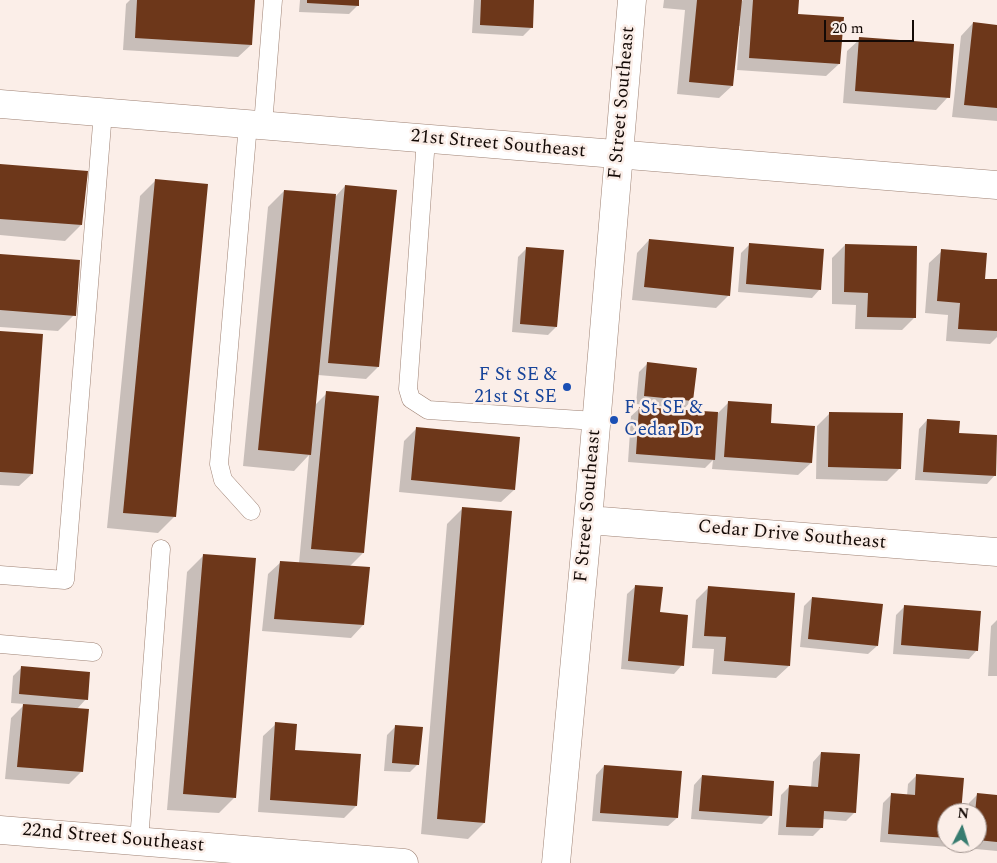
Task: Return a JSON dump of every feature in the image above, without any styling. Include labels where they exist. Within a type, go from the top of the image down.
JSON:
[{"type":"street","name":"F Street Southeast","points":[[556,863],[588,520],[632,0]]},
{"type":"street","name":"21st Street Southeast","points":[[0,104],[997,185]]},
{"type":"street","name":"Cedar Drive Southeast","points":[[588,520],[997,552]]},
{"type":"street","name":"22nd Street Southeast","points":[[0,830],[404,863]]},
{"type":"lane","points":[[251,511],[223,480],[219,464],[255,125],[272,0]]},
{"type":"lane","points":[[0,575],[66,580],[103,112]]},
{"type":"lane","points":[[426,139],[408,389],[411,399],[428,410],[596,421]]},
{"type":"lane","points":[[139,841],[160,548]]},
{"type":"lane","points":[[0,644],[93,652]]},
{"type":"building","points":[[137,0],[255,0],[252,45],[135,38]]},
{"type":"building","points":[[307,0],[359,0],[359,6],[307,3]]},
{"type":"building","points":[[481,0],[534,0],[533,28],[480,25]]},
{"type":"building","points":[[697,0],[742,0],[733,86],[689,82]]},
{"type":"building","points":[[753,0],[799,0],[798,14],[844,17],[840,64],[749,58]]},
{"type":"building","points":[[973,22],[997,25],[997,108],[964,105]]},
{"type":"building","points":[[859,37],[954,44],[950,98],[855,91]]},
{"type":"building","points":[[0,164],[88,171],[82,225],[0,219]]},
{"type":"building","points":[[155,179],[208,184],[176,517],[123,513]]},
{"type":"building","points":[[345,185],[397,190],[379,367],[328,363]]},
{"type":"building","points":[[284,190],[336,194],[311,455],[258,450]]},
{"type":"building","points":[[649,239],[734,247],[730,296],[644,287]]},
{"type":"building","points":[[749,243],[824,249],[821,290],[746,284]]},
{"type":"building","points":[[845,244],[917,246],[916,318],[867,317],[868,293],[844,292]]},
{"type":"building","points":[[526,247],[564,250],[557,327],[520,324]]},
{"type":"building","points":[[941,249],[987,253],[985,279],[997,279],[997,331],[958,329],[960,303],[937,301]]},
{"type":"building","points":[[0,254],[80,260],[76,316],[0,310]]},
{"type":"building","points":[[0,331],[43,334],[33,474],[0,472]]},
{"type":"building","points":[[647,362],[697,368],[693,401],[644,396]]},
{"type":"building","points":[[326,391],[379,396],[364,553],[311,549]]},
{"type":"building","points":[[728,401],[772,404],[771,423],[815,426],[812,463],[724,457]]},
{"type":"building","points":[[639,407],[718,412],[715,460],[636,454]]},
{"type":"building","points":[[829,412],[903,413],[901,469],[828,467]]},
{"type":"building","points":[[927,419],[960,421],[959,433],[997,435],[996,476],[923,472]]},
{"type":"building","points":[[416,427],[520,437],[515,490],[411,480]]},
{"type":"building","points":[[462,507],[512,511],[485,823],[437,819]]},
{"type":"building","points":[[203,554],[256,558],[236,798],[183,794]]},
{"type":"building","points":[[280,561],[370,567],[364,625],[274,619]]},
{"type":"building","points":[[635,585],[663,587],[660,612],[688,615],[684,666],[628,661]]},
{"type":"building","points":[[708,586],[795,593],[790,666],[724,661],[726,637],[704,636]]},
{"type":"building","points":[[812,597],[883,604],[878,646],[808,639]]},
{"type":"building","points":[[904,605],[981,611],[978,651],[901,645]]},
{"type":"building","points":[[21,666],[90,672],[88,700],[19,694]]},
{"type":"building","points":[[23,704],[89,709],[83,772],[17,767]]},
{"type":"building","points":[[275,722],[297,724],[295,750],[361,754],[357,806],[270,800]]},
{"type":"building","points":[[395,725],[423,727],[419,765],[392,763]]},
{"type":"building","points":[[821,752],[860,754],[856,813],[824,811],[823,828],[786,827],[789,785],[818,787]]},
{"type":"building","points":[[604,765],[682,771],[678,818],[600,813]]},
{"type":"building","points":[[916,774],[964,778],[962,803],[937,803],[937,837],[888,834],[891,793],[915,795]]},
{"type":"building","points":[[702,775],[774,781],[772,816],[699,811]]},
{"type":"building","points":[[977,793],[997,795],[997,842],[987,841],[987,803],[976,803]]},
{"type":"place","name":"F St SE & 21st St SE","points":[[567,387]]},
{"type":"place","name":"F St SE & Cedar Dr","points":[[614,420]]}]
